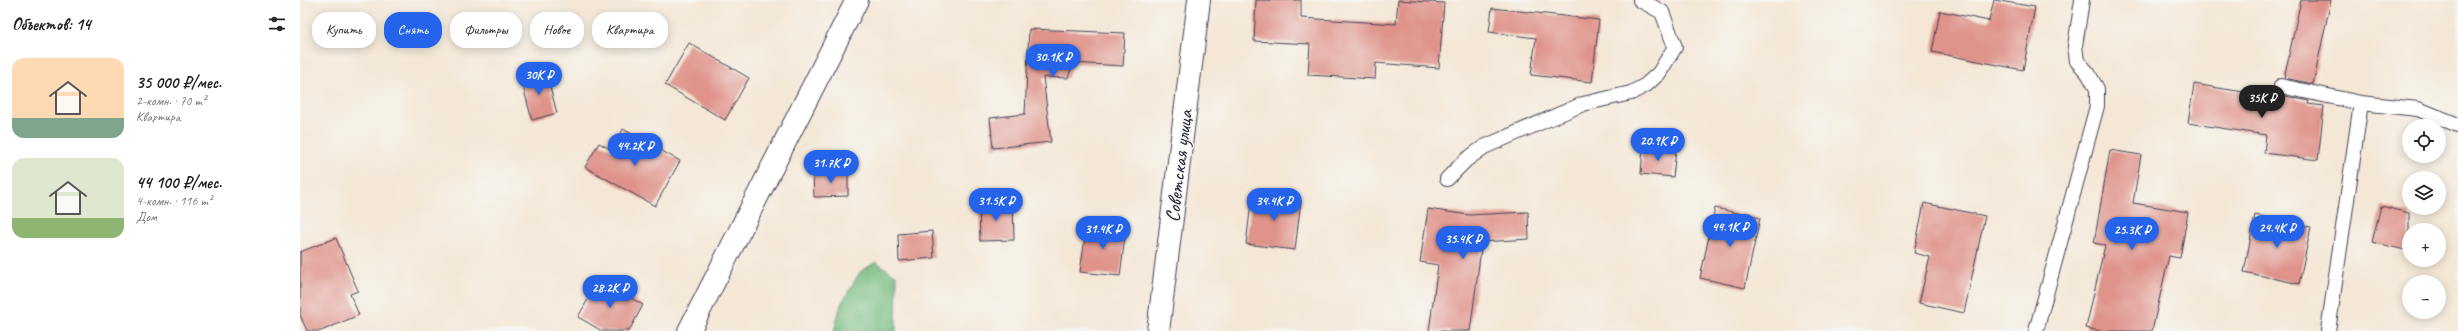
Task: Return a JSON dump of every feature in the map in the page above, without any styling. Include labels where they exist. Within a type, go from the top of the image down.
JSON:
[{"type":"street","points":[[689,331],[857,0]]},
{"type":"street","name":"Советская улица","points":[[1158,331],[1199,0]]},
{"type":"lane","points":[[1447,179],[1466,160],[1484,147],[1583,104],[1631,93],[1646,86],[1659,73],[1675,47],[1662,12],[1640,0]]},
{"type":"lane","points":[[2036,331],[2097,106],[2096,89],[2088,73],[2076,60],[2075,46],[2082,0]]},
{"type":"lane","points":[[2281,86],[2361,103],[2418,109],[2458,125]]},
{"type":"lane","points":[[2328,331],[2361,103]]},
{"type":"green space","points":[[876,262],[897,276],[896,331],[834,331],[841,304],[860,272]]},
{"type":"building","points":[[1256,0],[1301,0],[1301,18],[1396,24],[1398,0],[1444,3],[1439,68],[1376,63],[1375,79],[1308,75],[1310,44],[1254,41]]},
{"type":"building","points":[[1994,0],[2035,7],[2023,70],[1932,52],[1940,11],[1989,21]]},
{"type":"building","points":[[2301,0],[2331,0],[2313,84],[2284,78]]},
{"type":"building","points":[[1492,8],[1599,20],[1592,82],[1531,75],[1536,38],[1489,32]]},
{"type":"building","points":[[1029,29],[1125,33],[1123,66],[1073,63],[1068,78],[1043,77],[1051,142],[993,148],[990,118],[1025,114]]},
{"type":"building","points":[[689,43],[749,78],[725,120],[665,85]]},
{"type":"building","points":[[546,72],[557,113],[532,120],[521,79]]},
{"type":"building","points":[[2194,84],[2280,98],[2280,95],[2309,101],[2308,104],[2324,106],[2318,160],[2264,153],[2266,135],[2188,123]]},
{"type":"building","points":[[623,129],[680,161],[655,206],[585,167],[599,143],[612,150]]},
{"type":"building","points":[[1643,147],[1676,150],[1673,177],[1641,174]]},
{"type":"building","points":[[2110,150],[2141,155],[2133,203],[2188,212],[2180,258],[2169,256],[2152,331],[2100,331],[2086,328],[2105,245],[2094,243]]},
{"type":"building","points":[[848,171],[848,196],[814,197],[813,172]]},
{"type":"building","points":[[1252,195],[1301,200],[1295,250],[1246,244]]},
{"type":"building","points":[[1924,203],[1985,216],[1964,313],[1919,303],[1930,257],[1914,253]]},
{"type":"building","points":[[979,204],[1013,204],[1014,240],[980,241]]},
{"type":"building","points":[[2381,206],[2402,211],[2402,215],[2409,215],[2409,223],[2402,223],[2402,249],[2372,242]]},
{"type":"building","points":[[1715,208],[1760,218],[1745,288],[1700,278]]},
{"type":"building","points":[[1428,209],[1469,215],[1528,212],[1529,239],[1482,242],[1470,331],[1429,331],[1438,265],[1420,262]]},
{"type":"building","points":[[2255,215],[2311,227],[2299,284],[2244,272]]},
{"type":"building","points":[[1087,224],[1126,229],[1120,276],[1080,272]]},
{"type":"building","points":[[932,231],[934,258],[899,261],[898,234]]},
{"type":"building","points":[[336,238],[358,291],[350,294],[359,315],[321,331],[307,331],[300,315],[300,252]]},
{"type":"building","points":[[599,280],[643,305],[629,331],[602,331],[578,317]]}]
